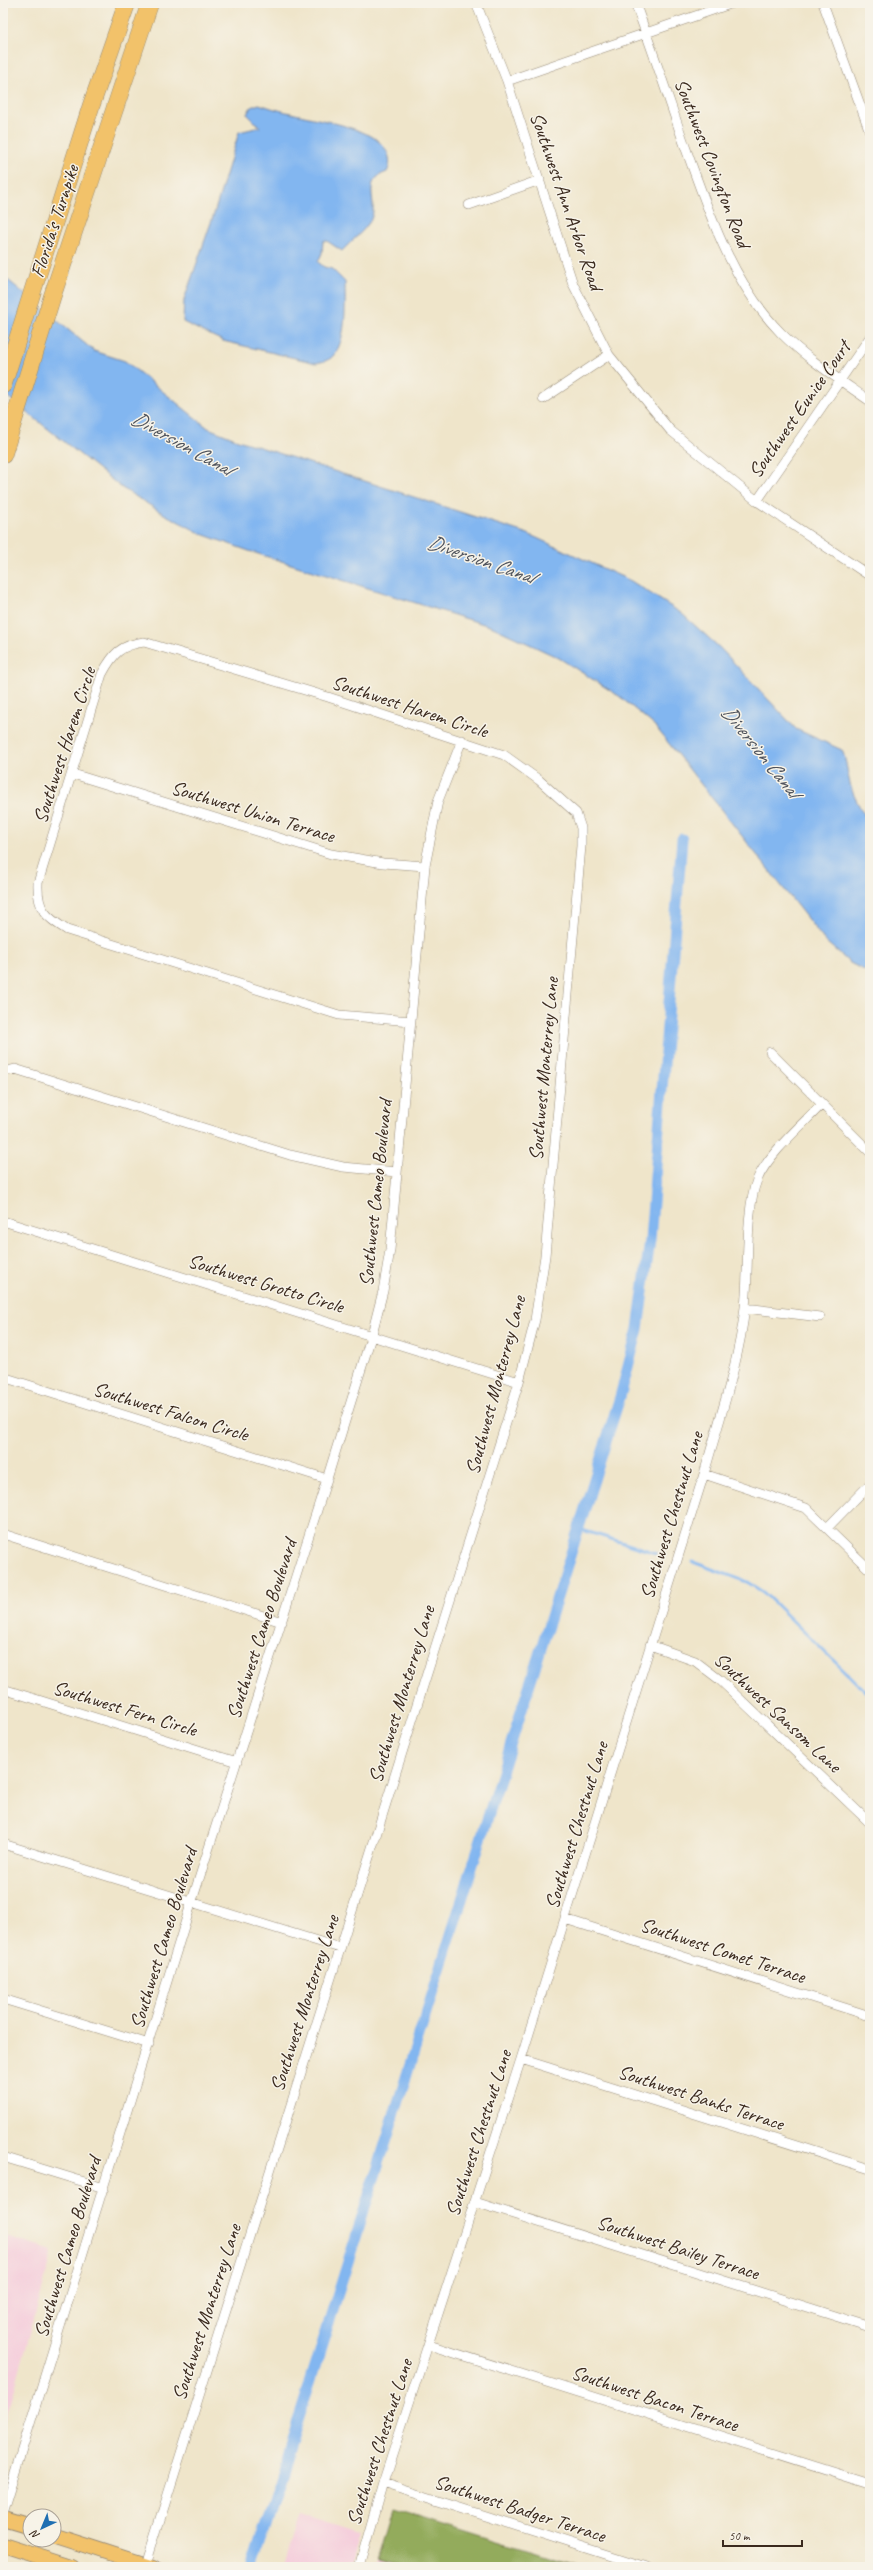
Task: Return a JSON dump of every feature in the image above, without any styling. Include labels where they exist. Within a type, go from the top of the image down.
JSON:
[{"type":"highway","name":"Florida's Turnpike","points":[[3,385],[127,3]]},
{"type":"highway","name":"Florida's Turnpike","points":[[3,455],[52,297],[150,3]]},
{"type":"main road","points":[[3,2519],[22,2525]]},
{"type":"main road","points":[[62,2538],[149,2566]]},
{"type":"main road","points":[[3,2546],[72,2567]]},
{"type":"street","name":"Southwest Ann Arbor Road","points":[[476,3],[507,80],[573,284],[609,354],[670,430],[757,501],[870,576]]},
{"type":"street","name":"Southwest Covington Road","points":[[634,3],[708,212],[734,268],[760,308],[782,333],[840,381],[870,401]]},
{"type":"street","points":[[507,80],[645,31],[733,3]]},
{"type":"street","points":[[823,3],[870,132]]},
{"type":"street","points":[[469,205],[540,180]]},
{"type":"street","name":"Southwest Eunice Court","points":[[757,501],[870,337]]},
{"type":"street","points":[[543,399],[609,354]]},
{"type":"street","name":"Southwest Harem Circle","points":[[411,1021],[339,1015],[68,930],[48,918],[37,899],[38,883],[73,774],[102,674],[112,657],[128,644],[144,642],[462,740],[504,755],[539,780],[576,813]]},
{"type":"street","name":"Southwest Cameo Boulevard","points":[[3,2511],[149,2044],[191,1904],[328,1479],[384,1291],[390,1250],[425,866],[438,801],[462,740]]},
{"type":"street","name":"Southwest Union Terrace","points":[[73,774],[331,854],[383,863],[425,866]]},
{"type":"street","name":"Southwest Monterrey Lane","points":[[149,2566],[340,1948],[519,1382],[535,1320],[545,1256],[581,846],[581,828],[576,813]]},
{"type":"street","points":[[770,1052],[870,1152]]},
{"type":"street","points":[[3,1072],[15,1069],[290,1155],[343,1167],[397,1172]]},
{"type":"street","name":"Southwest Chestnut Lane","points":[[359,2567],[383,2483],[521,2059],[704,1474],[730,1382],[745,1308],[751,1205],[757,1180],[768,1163],[822,1104]]},
{"type":"street","name":"Southwest Grotto Circle","points":[[3,1221],[372,1334],[519,1382]]},
{"type":"street","points":[[745,1308],[820,1317]]},
{"type":"street","name":"Southwest Falcon Circle","points":[[3,1377],[328,1479]]},
{"type":"street","points":[[704,1474],[806,1508],[870,1570]]},
{"type":"street","points":[[828,1528],[870,1484]]},
{"type":"street","points":[[3,1534],[282,1622]]},
{"type":"street","name":"Southwest Sansom Lane","points":[[650,1645],[695,1661],[720,1680],[870,1823]]},
{"type":"street","name":"Southwest Fern Circle","points":[[3,1689],[237,1762]]},
{"type":"street","points":[[3,1844],[191,1904],[340,1948]]},
{"type":"street","name":"Southwest Comet Terrace","points":[[565,1919],[870,2016]]},
{"type":"street","points":[[3,1999],[149,2044]]},
{"type":"street","name":"Southwest Banks Terrace","points":[[521,2059],[870,2169]]},
{"type":"street","points":[[3,2157],[104,2188]]},
{"type":"street","name":"Southwest Bailey Terrace","points":[[475,2202],[870,2327]]},
{"type":"street","name":"Southwest Bacon Terrace","points":[[429,2345],[870,2484]]},
{"type":"street","name":"Southwest Badger Terrace","points":[[383,2483],[646,2567]]},
{"type":"shaded area","points":[[3,2236],[53,2251],[3,2430]]},
{"type":"shaded area","points":[[299,2516],[360,2535],[351,2567],[283,2567]]},
{"type":"shaded area","points":[[377,2558],[405,2567],[375,2567]]},
{"type":"green space","points":[[392,2507],[585,2567],[405,2567],[377,2558]]},
{"type":"water","points":[[259,104],[343,125],[369,135],[383,146],[389,156],[390,161],[387,172],[379,176],[374,181],[372,186],[373,212],[366,227],[342,251],[327,241],[323,241],[322,253],[318,262],[324,267],[332,269],[345,282],[345,300],[343,333],[340,343],[331,358],[322,362],[316,363],[223,341],[183,322],[184,300],[214,214],[239,132],[260,127],[247,114],[251,107]]},
{"type":"water","name":"Diversion Canal","points":[[3,276],[94,351],[125,361],[208,428],[238,440],[528,534],[631,581],[681,613],[720,648],[796,729],[842,750],[853,792],[870,823],[870,973],[850,963],[825,941],[655,726],[619,696],[559,658],[493,627],[249,551],[204,535],[164,514],[122,488],[3,393]]},
{"type":"waterway","points":[[252,2567],[620,1397],[638,1329],[650,1240],[682,839]]},
{"type":"waterway","points":[[579,1529],[656,1553]]},
{"type":"waterway","points":[[693,1562],[747,1582],[763,1592],[870,1696]]}]
